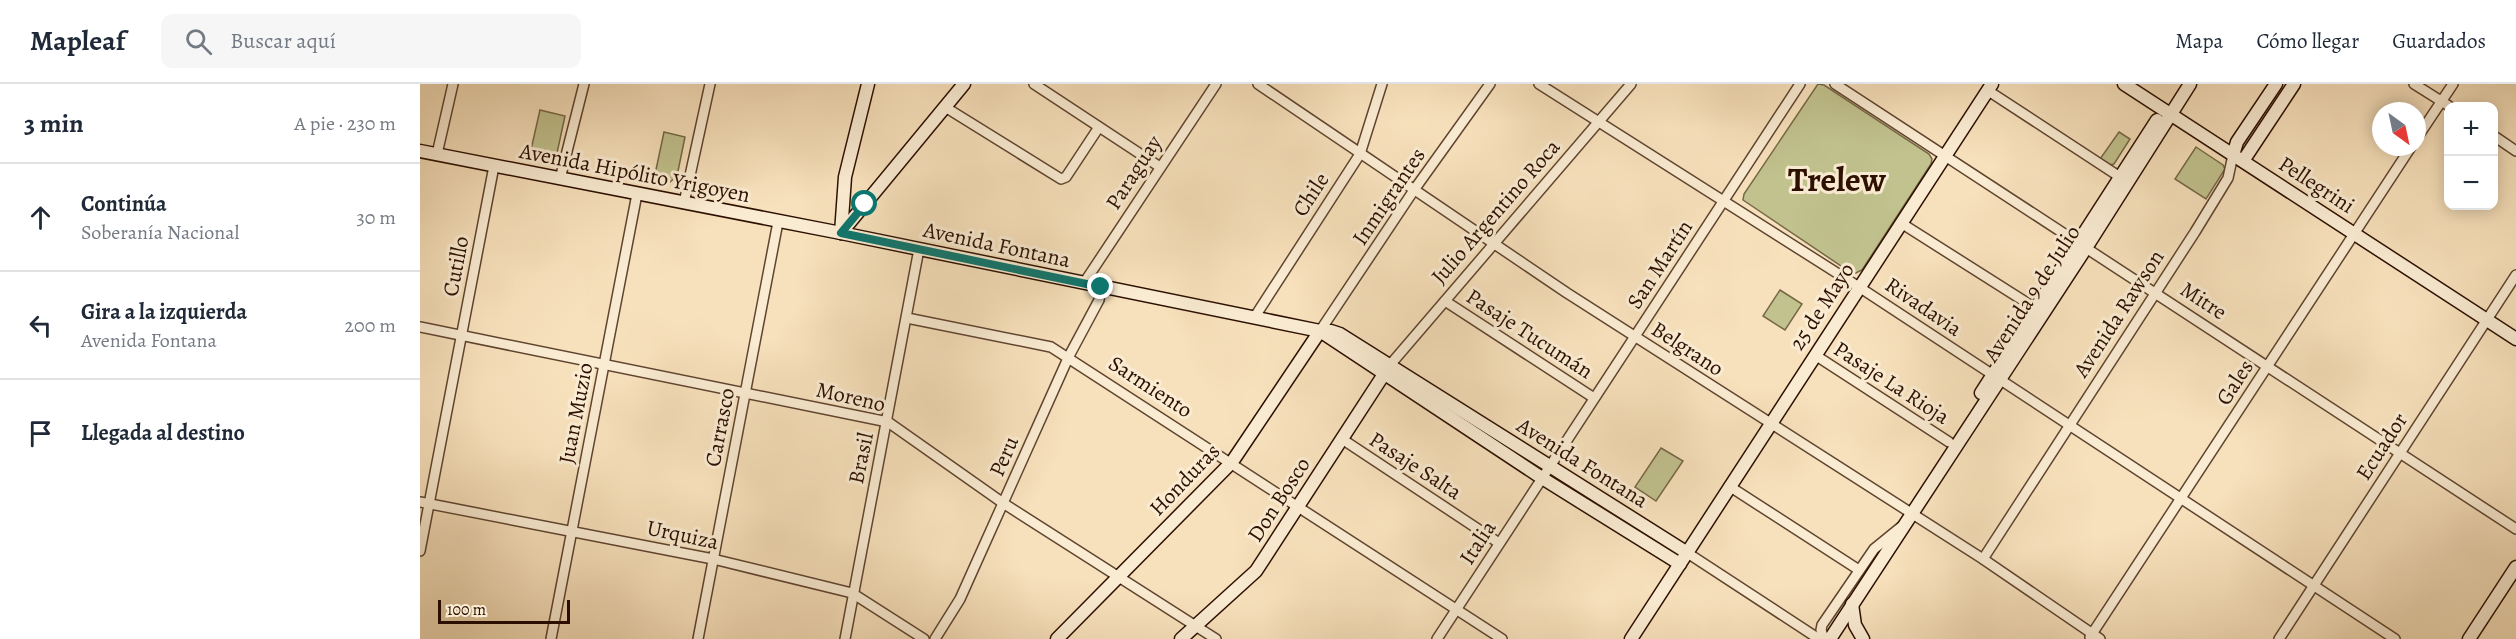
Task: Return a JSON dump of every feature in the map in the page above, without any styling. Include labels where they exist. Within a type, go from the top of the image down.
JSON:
[{"type":"street","points":[[437,154],[453,84]]},
{"type":"street","points":[[560,179],[584,84]]},
{"type":"street","points":[[684,203],[710,84]]},
{"type":"street","points":[[841,233],[845,177],[868,84]]},
{"type":"street","points":[[841,233],[964,84]]},
{"type":"street","points":[[1034,84],[1160,166]]},
{"type":"street","name":"Paraguay","points":[[1084,283],[1216,84]]},
{"type":"street","name":"Belgrano","points":[[1258,84],[1567,293],[1907,516],[1983,559],[2094,637]]},
{"type":"street","name":"Chile","points":[[1254,318],[1360,153],[1382,84]]},
{"type":"street","name":"Inmigrantes","points":[[1320,331],[1414,190],[1491,84]]},
{"type":"street","name":"Rivadavia","points":[[1539,84],[1859,287],[2396,639]]},
{"type":"street","name":"Julio Argentino Roca","points":[[1387,370],[1493,242],[1631,84]]},
{"type":"street","name":"San Martín","points":[[1550,466],[1800,84]]},
{"type":"street","name":"Mitre","points":[[1834,84],[2268,365],[2399,454],[2516,529]]},
{"type":"street","name":"Pellegrini","points":[[2124,84],[2516,339]]},
{"type":"street","name":"Avenida 9 de Julio","points":[[1830,639],[2167,112],[2180,84]]},
{"type":"street","name":"Avenida 9 de Julio","points":[[1824,639],[1822,625],[1878,544],[1907,516],[1949,442],[1996,378],[2036,309],[2082,245],[2120,177],[2190,84]]},
{"type":"street","name":"Avenida Rawson","points":[[2238,158],[2238,142],[2276,84]]},
{"type":"street","name":"Avenida Rawson","points":[[1983,559],[2156,292],[2228,178],[2238,158],[2294,84]]},
{"type":"street","points":[[2414,84],[2444,103]]},
{"type":"street","points":[[2446,102],[2453,84]]},
{"type":"street","points":[[1990,87],[2120,177]]},
{"type":"street","name":"25 de Mayo","points":[[1631,639],[1990,87]]},
{"type":"street","points":[[2426,127],[2444,105]]},
{"type":"street","points":[[945,107],[1061,179],[1066,177],[1099,127]]},
{"type":"street","points":[[2498,139],[2516,151]]},
{"type":"street","name":"Avenida Hipólito Yrigoyen","points":[[420,151],[841,233]]},
{"type":"street","name":"Gales","points":[[2094,637],[2181,498],[2405,156]]},
{"type":"street","name":"Cutillo","points":[[420,551],[425,503],[494,166]]},
{"type":"street","name":"Juan Muzio","points":[[551,639],[637,194]]},
{"type":"street","name":"Carrasco","points":[[698,639],[778,222]]},
{"type":"street","points":[[1901,223],[2036,309]]},
{"type":"street","name":"Avenida Fontana","points":[[841,233],[1340,334],[1387,370],[1542,478],[1680,564]]},
{"type":"street","name":"Brasil","points":[[844,639],[888,422],[919,249]]},
{"type":"street","name":"Ecuador","points":[[2279,639],[2516,275]]},
{"type":"street","name":"Peru","points":[[935,639],[960,600],[1069,356],[1099,300],[1101,287]]},
{"type":"street","name":"Pasaje Tucumán","points":[[1445,301],[1594,398]]},
{"type":"street","name":"Sarmiento","points":[[907,318],[1052,346],[1502,639]]},
{"type":"street","name":"Moreno","points":[[420,327],[888,422],[1003,503],[1216,639]]},
{"type":"street","name":"Honduras","points":[[1057,639],[1232,462],[1320,331]]},
{"type":"street","name":"Pasaje La Rioja","points":[[1815,355],[1949,442]]},
{"type":"street","name":"Avenida Fontana","points":[[1387,370],[1550,466],[1818,639]]},
{"type":"street","name":"Don Bosco","points":[[1181,639],[1256,571],[1387,370]]},
{"type":"street","name":"Pasaje Salta","points":[[1342,439],[1499,543]]},
{"type":"street","name":"Italia","points":[[1437,639],[1550,466]]},
{"type":"street","points":[[1729,486],[1857,573],[1853,619],[1863,639]]},
{"type":"street","name":"Urquiza","points":[[425,503],[713,559],[852,593],[924,639]]},
{"type":"street","points":[[2469,639],[2516,567]]},
{"type":"green space","points":[[1818,84],[1824,85],[1929,154],[1932,159],[1931,164],[1862,270],[1856,273],[1850,272],[1743,200],[1744,194]]},
{"type":"green space","points":[[540,110],[565,116],[557,153],[548,158],[530,154]]},
{"type":"green space","points":[[664,132],[685,137],[677,176],[670,182],[654,179]]},
{"type":"green space","points":[[2119,132],[2130,139],[2114,164],[2109,165],[2100,159]]},
{"type":"green space","points":[[2196,147],[2223,165],[2225,169],[2206,199],[2175,179]]},
{"type":"green space","points":[[1780,290],[1802,304],[1785,330],[1763,316]]},
{"type":"green space","points":[[1661,448],[1683,461],[1656,501],[1635,487]]},
{"type":"district","name":"Trelew","points":[[1837,179]]},
{"type":"route","points":[[865,204],[841,233],[1101,287]]}]
